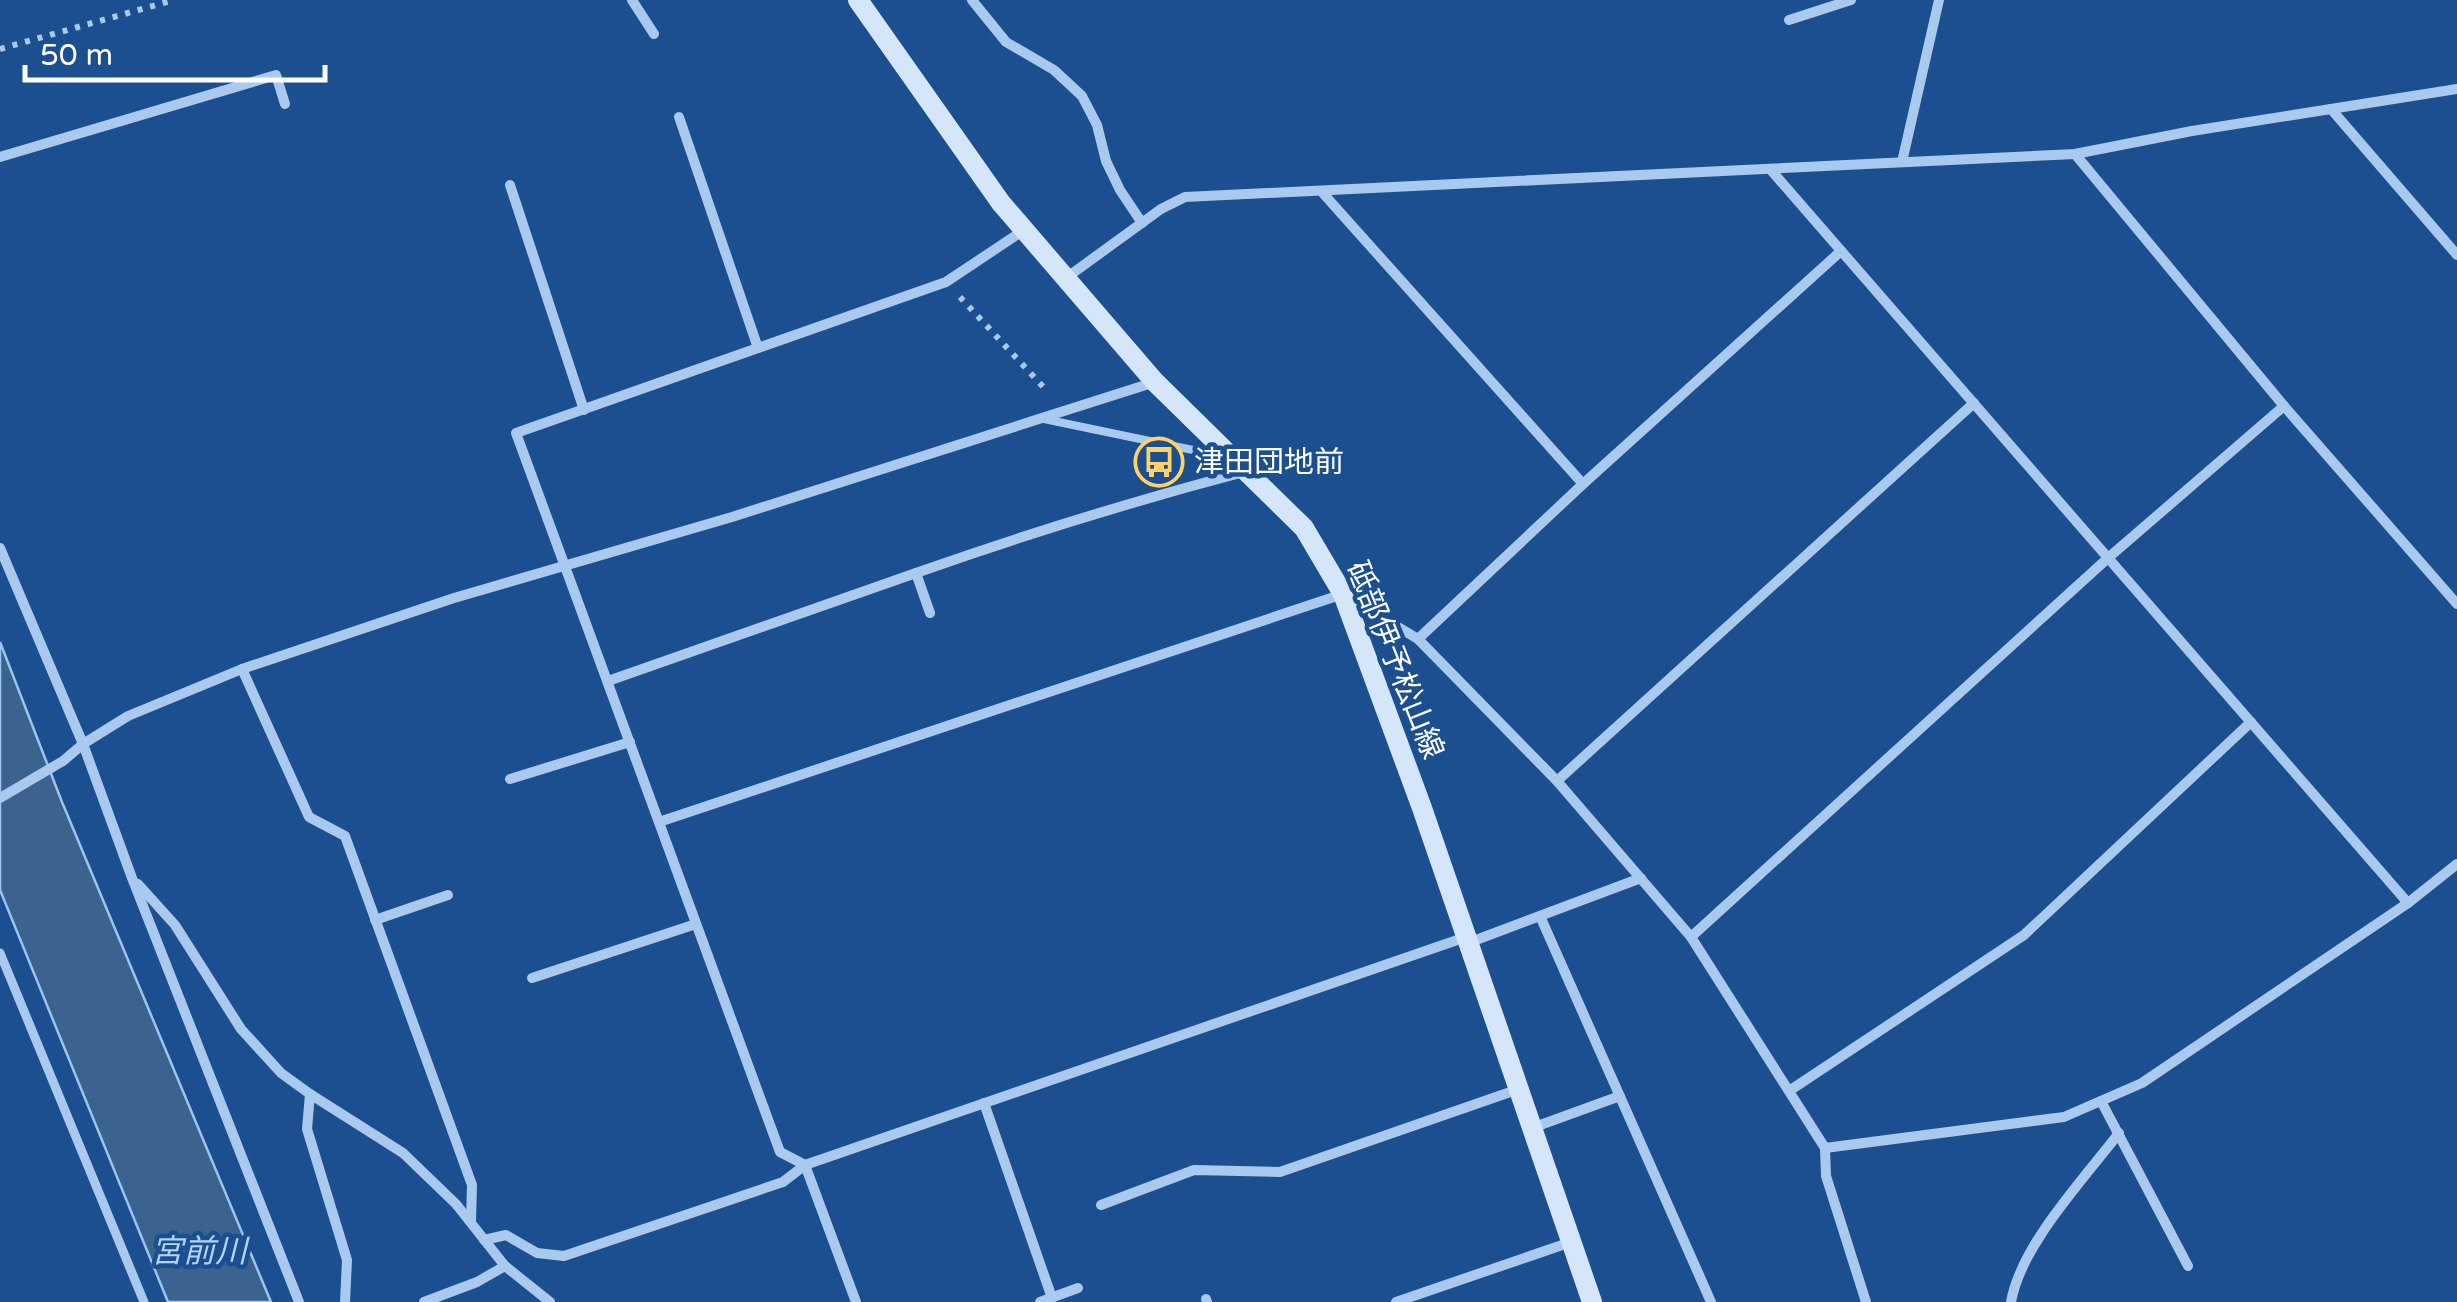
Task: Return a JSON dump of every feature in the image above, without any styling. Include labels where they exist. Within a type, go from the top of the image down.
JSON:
[{"type":"main road","name":"砥部伊予松山線","points":[[858,0],[1001,202],[1155,382],[1304,528],[1343,594],[1592,1302]]},
{"type":"street","points":[[632,0],[654,34]]},
{"type":"street","points":[[972,0],[1006,42],[1054,70],[1082,96],[1097,125],[1106,161],[1142,222]]},
{"type":"street","points":[[1789,20],[1851,0]]},
{"type":"street","points":[[1902,162],[1938,0]]},
{"type":"street","points":[[0,157],[276,75],[285,104]]},
{"type":"street","points":[[1066,278],[1161,209],[1185,197],[2075,154],[2192,131],[2457,89]]},
{"type":"street","points":[[2331,109],[2457,255]]},
{"type":"street","points":[[679,117],[758,348]]},
{"type":"street","points":[[2075,154],[2284,406],[2457,604]]},
{"type":"street","points":[[1770,169],[2408,903]]},
{"type":"street","points":[[510,184],[584,410]]},
{"type":"street","points":[[1321,190],[1583,484]]},
{"type":"street","points":[[856,1302],[806,1164],[780,1152],[516,433],[946,282],[1024,230]]},
{"type":"street","points":[[1418,639],[1841,250]]},
{"type":"street","points":[[0,798],[128,716],[242,669],[454,598],[732,517],[1155,382]]},
{"type":"street","points":[[1557,781],[1974,403]]},
{"type":"street","points":[[1692,937],[2108,558],[2284,406]]},
{"type":"street","points":[[608,681],[1238,465]]},
{"type":"street","points":[[0,548],[82,744],[299,1302]]},
{"type":"street","points":[[916,574],[930,613]]},
{"type":"street","points":[[659,822],[1343,594],[1418,639],[1557,781],[1692,937],[1825,1148],[1826,1176],[1866,1302]]},
{"type":"street","points":[[242,669],[309,817],[345,836],[472,1185],[471,1222]]},
{"type":"street","points":[[1790,1091],[2024,935],[2251,722]]},
{"type":"street","points":[[510,779],[630,742]]},
{"type":"street","points":[[1825,1148],[2064,1117],[2142,1083],[2408,903],[2457,864]]},
{"type":"street","points":[[132,878],[176,925],[242,1028],[280,1072],[402,1153],[456,1204],[505,1266],[550,1302]]},
{"type":"street","points":[[484,1240],[506,1235],[537,1253],[564,1256],[784,1182],[806,1164],[1540,916],[1640,878]]},
{"type":"street","points":[[376,920],[448,895]]},
{"type":"street","points":[[1540,916],[1711,1302]]},
{"type":"street","points":[[532,978],[696,924]]},
{"type":"street","points":[[0,953],[144,1302]]},
{"type":"street","points":[[1102,1205],[1194,1170],[1280,1172],[1518,1090]]},
{"type":"street","points":[[310,1094],[307,1129],[348,1260],[345,1302]]},
{"type":"street","points":[[1532,1128],[1620,1096]]},
{"type":"street","points":[[2101,1100],[2188,1266]]},
{"type":"street","points":[[984,1103],[1046,1300],[1078,1288]]},
{"type":"street","points":[[2010,1302],[2030,1248],[2119,1133]]},
{"type":"street","points":[[1396,1302],[1571,1242]]},
{"type":"street","points":[[424,1302],[478,1282],[505,1266]]},
{"type":"lane","points":[[1040,418],[1238,465]]},
{"type":"path","points":[[0,49],[174,0]]},
{"type":"path","points":[[946,282],[1064,411]]},
{"type":"water","name":"宮前川","points":[[0,642],[62,802],[271,1302],[168,1302],[0,890]]},
{"type":"place","name":"津田団地前","points":[[1159,462]]}]
